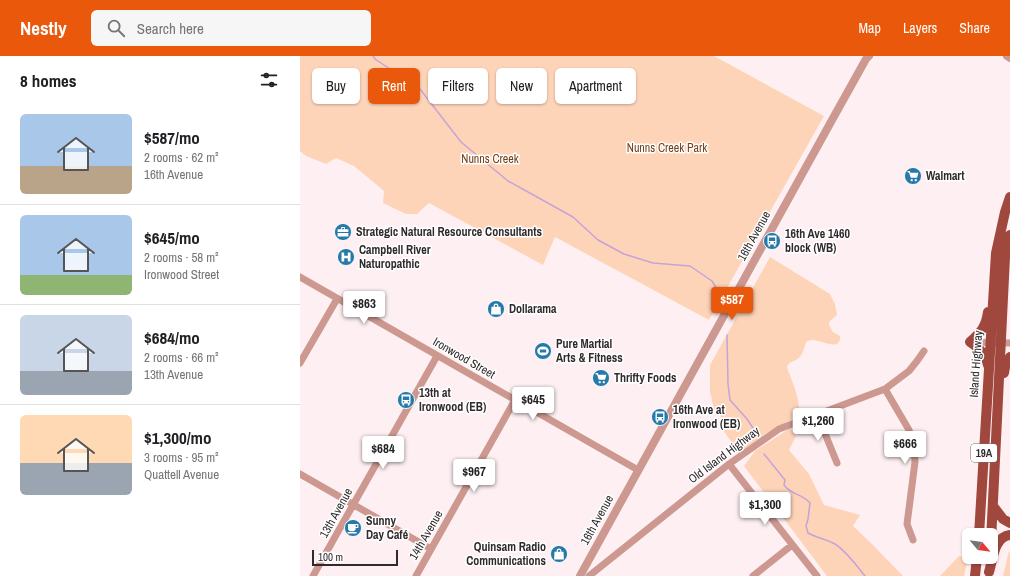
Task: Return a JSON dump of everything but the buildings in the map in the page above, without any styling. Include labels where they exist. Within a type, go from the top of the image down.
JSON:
[{"type":"main road","name":"Island Highway","points":[[979,528],[996,253],[1005,212],[1010,197]]},
{"type":"main road","name":"Island Highway","points":[[992,528],[998,413],[1006,343],[1003,308],[1006,257],[1010,235]]},
{"type":"main road","points":[[989,371],[984,354],[979,348],[970,342],[980,333],[985,324],[996,253]]},
{"type":"main road","points":[[1003,308],[1010,328]]},
{"type":"main road","points":[[998,413],[1005,367],[1010,357]]},
{"type":"main road","points":[[993,506],[1003,519],[1010,523]]},
{"type":"main road","points":[[988,574],[998,542],[1005,536],[1010,535]]},
{"type":"main road","points":[[975,576],[976,564]]},
{"type":"main road","points":[[988,574],[989,564]]},
{"type":"street","name":"16th Avenue","points":[[580,576],[869,56]]},
{"type":"street","name":"Ironwood Street","points":[[300,277],[638,470]]},
{"type":"street","points":[[300,364],[337,299]]},
{"type":"street","points":[[970,342],[1006,343]]},
{"type":"street","name":"Old Island Highway","points":[[590,576],[729,464],[779,429],[885,389],[909,371],[924,351]]},
{"type":"street","name":"13th Avenue","points":[[313,576],[437,356]]},
{"type":"street","points":[[885,389],[909,430],[914,446],[916,462],[908,524],[913,540]]},
{"type":"street","name":"14th Avenue","points":[[416,576],[515,400]]},
{"type":"street","points":[[816,414],[837,463]]},
{"type":"street","points":[[729,464],[817,576]]},
{"type":"street","points":[[300,474],[431,549]]},
{"type":"street","points":[[753,576],[792,545]]},
{"type":"green space","name":"Nunns Creek Park","points":[[300,56],[714,56],[824,116],[709,320],[555,237],[543,265],[429,203],[417,214],[406,214],[383,203],[384,191],[354,166],[336,158],[326,164],[306,156],[300,151]]},
{"type":"green space","points":[[770,257],[830,294],[835,304],[837,315],[830,321],[829,325],[833,332],[840,336],[837,344],[829,344],[816,340],[806,342],[803,353],[797,359],[789,363],[787,367],[798,399],[799,412],[797,417],[767,433],[739,453],[723,430],[722,418],[714,409],[710,392],[710,365]]},
{"type":"green space","points":[[790,428],[796,436],[789,450],[809,474],[824,505],[860,515],[853,526],[903,576],[827,576],[744,466],[755,451]]},
{"type":"green space","points":[[1009,551],[1010,576],[1003,576]]},
{"type":"green space","points":[[959,556],[962,556],[962,564],[967,564],[964,576],[940,576]]},
{"type":"waterway","name":"Nunns Creek","points":[[373,56],[375,59],[420,89],[461,142],[508,181],[573,217],[598,240],[624,254],[653,263],[690,266],[712,281],[720,294],[722,310]]},
{"type":"waterway","name":"Nunns Creek","points":[[727,335],[728,384],[730,400],[747,419],[759,437]]},
{"type":"waterway","name":"Nunns Creek","points":[[764,454],[785,480],[784,485],[793,493],[804,498],[810,503],[806,526],[808,533],[832,542],[843,550],[865,576]]},
{"type":"place","name":"Walmart","points":[[913,176]]},
{"type":"place","name":"Strategic Natural Resource Consultants","points":[[343,232]]},
{"type":"place","name":"16th Ave 1460 block (WB)","points":[[772,241]]},
{"type":"place","name":"Campbell River Naturopathic","points":[[346,257]]},
{"type":"place","name":"Dollarama","points":[[496,309]]},
{"type":"place","name":"Pure Martial Arts & Fitness","points":[[543,351]]},
{"type":"place","name":"Thrifty Foods","points":[[601,378]]},
{"type":"place","name":"13th at Ironwood (EB)","points":[[406,400]]},
{"type":"place","name":"16th Ave at Ironwood (EB)","points":[[660,417]]},
{"type":"place","name":"Sunny Day Café","points":[[353,528]]},
{"type":"place","name":"Quinsam Radio Communications","points":[[559,554]]}]
